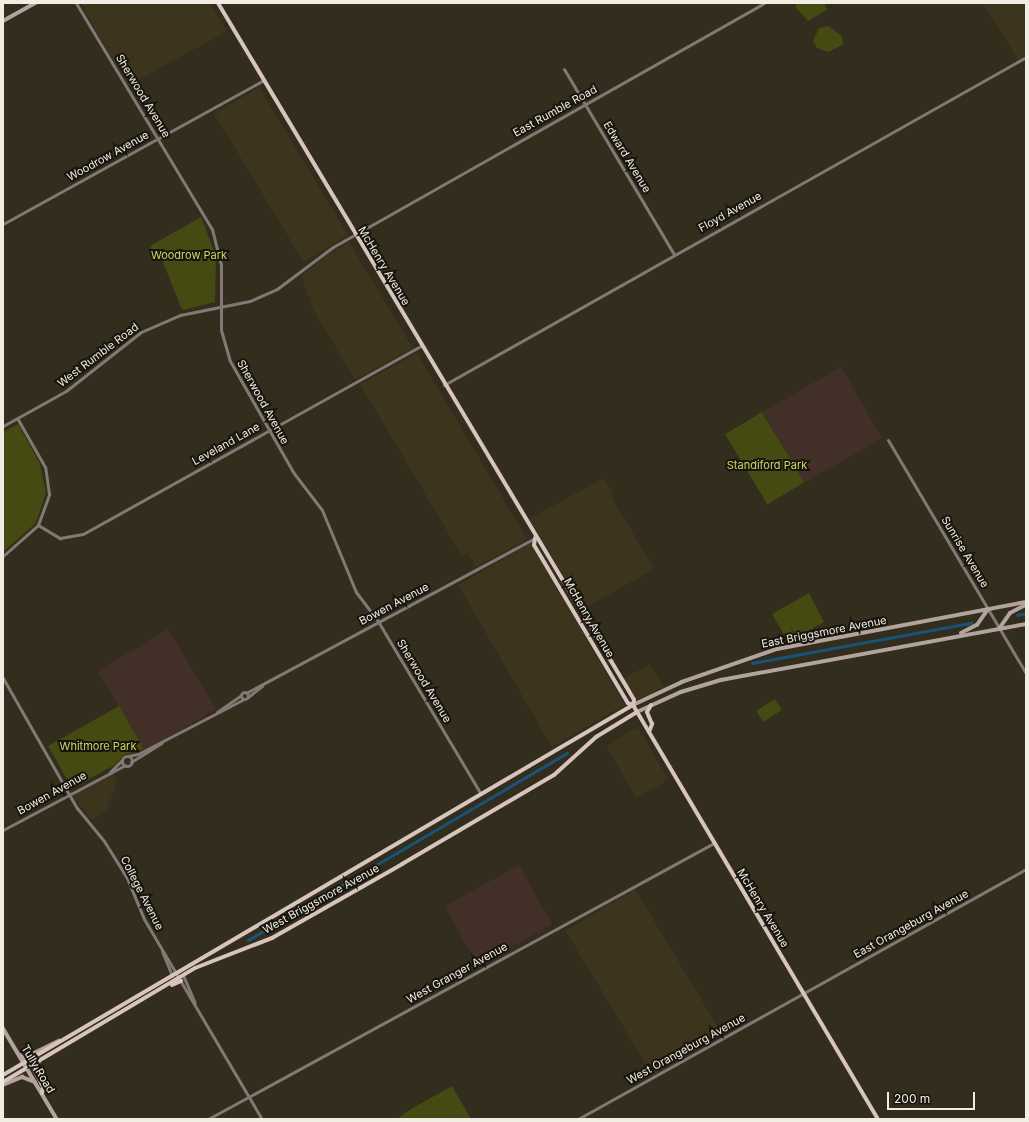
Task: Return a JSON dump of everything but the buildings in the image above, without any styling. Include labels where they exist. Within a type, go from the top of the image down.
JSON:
[{"type":"main road","points":[[3,21],[36,3]]},
{"type":"main road","name":"McHenry Avenue","points":[[218,3],[534,538],[534,545],[628,703],[633,705],[878,1119]]},
{"type":"main road","points":[[999,629],[1010,613],[1026,603]]},
{"type":"main road","name":"East Briggsmore Avenue","points":[[633,705],[682,682],[766,652],[1026,603]]},
{"type":"main road","points":[[947,638],[977,625],[988,609]]},
{"type":"main road","points":[[637,712],[681,692],[721,680],[1026,624]]},
{"type":"main road","name":"West Briggsmore Avenue","points":[[3,1075],[633,705]]},
{"type":"main road","points":[[649,732],[652,724],[647,712],[651,705]]},
{"type":"main road","name":"West Briggsmore Avenue","points":[[3,1084],[39,1060],[139,1001],[180,979],[183,975],[212,959],[272,938],[554,775],[596,737],[637,712]]},
{"type":"main road","name":"Tully Road","points":[[3,1028],[57,1119]]},
{"type":"main road","points":[[18,1052],[24,1058],[60,1041]]},
{"type":"main road","points":[[39,1060],[35,1071],[43,1087],[42,1093]]},
{"type":"main road","points":[[3,1084],[22,1077],[36,1083]]},
{"type":"street","name":"Sherwood Avenue","points":[[76,3],[158,138],[215,238],[221,264],[219,306],[226,352],[293,472],[319,505],[351,583],[379,623],[481,794]]},
{"type":"street","name":"East Rumble Road","points":[[355,235],[764,3]]},
{"type":"street","name":"Floyd Avenue","points":[[444,385],[674,254],[1026,57]]},
{"type":"street","name":"Edward Avenue","points":[[564,69],[674,254]]},
{"type":"street","name":"Woodrow Avenue","points":[[3,224],[264,80]]},
{"type":"street","name":"West Rumble Road","points":[[3,426],[79,382],[141,332],[180,315],[250,300],[277,289],[322,254],[355,235]]},
{"type":"street","name":"Leveland Lane","points":[[38,525],[55,536],[80,536],[421,346]]},
{"type":"street","points":[[3,556],[38,525],[48,499],[48,479],[42,462],[16,418]]},
{"type":"street","name":"Sunrise Avenue","points":[[888,440],[1026,674]]},
{"type":"street","name":"Bowen Avenue","points":[[241,695],[262,686],[534,538]]},
{"type":"street","name":"College Avenue","points":[[3,678],[69,794],[104,841],[127,878],[142,916],[174,975],[180,979],[195,1003],[262,1119]]},
{"type":"street","name":"Bowen Avenue","points":[[244,699],[262,686]]},
{"type":"street","points":[[246,693],[248,697]]},
{"type":"street","points":[[110,772],[131,762],[217,712],[244,699],[241,695],[217,712]]},
{"type":"street","points":[[110,772],[128,756],[164,742]]},
{"type":"street","points":[[128,756],[131,762]]},
{"type":"street","points":[[122,760],[125,765]]},
{"type":"street","name":"Bowen Avenue","points":[[3,830],[110,772]]},
{"type":"street","name":"West Granger Avenue","points":[[208,1119],[714,843]]},
{"type":"street","name":"East Orangeburg Avenue","points":[[804,995],[1026,869]]},
{"type":"street","points":[[183,975],[195,1003]]},
{"type":"street","name":"West Orangeburg Avenue","points":[[578,1119],[804,995]]},
{"type":"shaded area","points":[[80,3],[210,3],[227,31],[128,86]]},
{"type":"shaded area","points":[[983,3],[1026,3],[1026,55],[1018,60]]},
{"type":"shaded area","points":[[259,87],[348,235],[304,262],[214,114]]},
{"type":"shaded area","points":[[349,242],[413,348],[355,380],[314,311],[301,276],[327,255]]},
{"type":"shaded area","points":[[417,353],[527,539],[476,567],[468,553],[462,556],[360,384]]},
{"type":"shaded area","points":[[841,367],[882,438],[804,483],[763,412]]},
{"type":"shaded area","points":[[604,478],[614,494],[611,496],[654,569],[583,609],[529,519]]},
{"type":"shaded area","points":[[531,543],[624,705],[552,747],[458,585]]},
{"type":"shaded area","points":[[168,629],[216,709],[146,751],[98,671]]},
{"type":"shaded area","points":[[650,664],[664,687],[636,700],[623,679]]},
{"type":"shaded area","points":[[638,727],[668,780],[636,798],[606,746]]},
{"type":"shaded area","points":[[113,772],[117,781],[107,809],[92,820],[72,795]]},
{"type":"shaded area","points":[[519,865],[552,924],[478,966],[445,906]]},
{"type":"shaded area","points":[[635,889],[723,1035],[653,1076],[566,931]]},
{"type":"green space","points":[[797,3],[824,3],[827,10],[808,21],[795,7]]},
{"type":"green space","points":[[828,26],[842,36],[843,45],[828,52],[817,48],[813,41],[819,28]]},
{"type":"green space","name":"Woodrow Park","points":[[201,217],[216,256],[215,302],[182,310],[161,257],[154,256],[150,246]]},
{"type":"green space","name":"Standiford Park","points":[[762,412],[804,482],[767,504],[725,434]]},
{"type":"green space","points":[[18,424],[40,464],[46,493],[36,523],[3,552],[3,432]]},
{"type":"green space","points":[[809,593],[824,622],[797,637],[789,623],[795,637],[788,641],[772,614]]},
{"type":"green space","points":[[775,699],[782,710],[763,722],[756,711]]},
{"type":"green space","name":"Whitmore Park","points":[[119,706],[144,749],[124,755],[115,765],[72,788],[48,746]]},
{"type":"green space","points":[[452,1086],[471,1119],[397,1119],[411,1109]]},
{"type":"waterway","points":[[1017,615],[1026,613]]},
{"type":"waterway","points":[[752,663],[971,623]]},
{"type":"waterway","points":[[335,889],[567,753]]},
{"type":"waterway","points":[[248,940],[326,895]]}]
